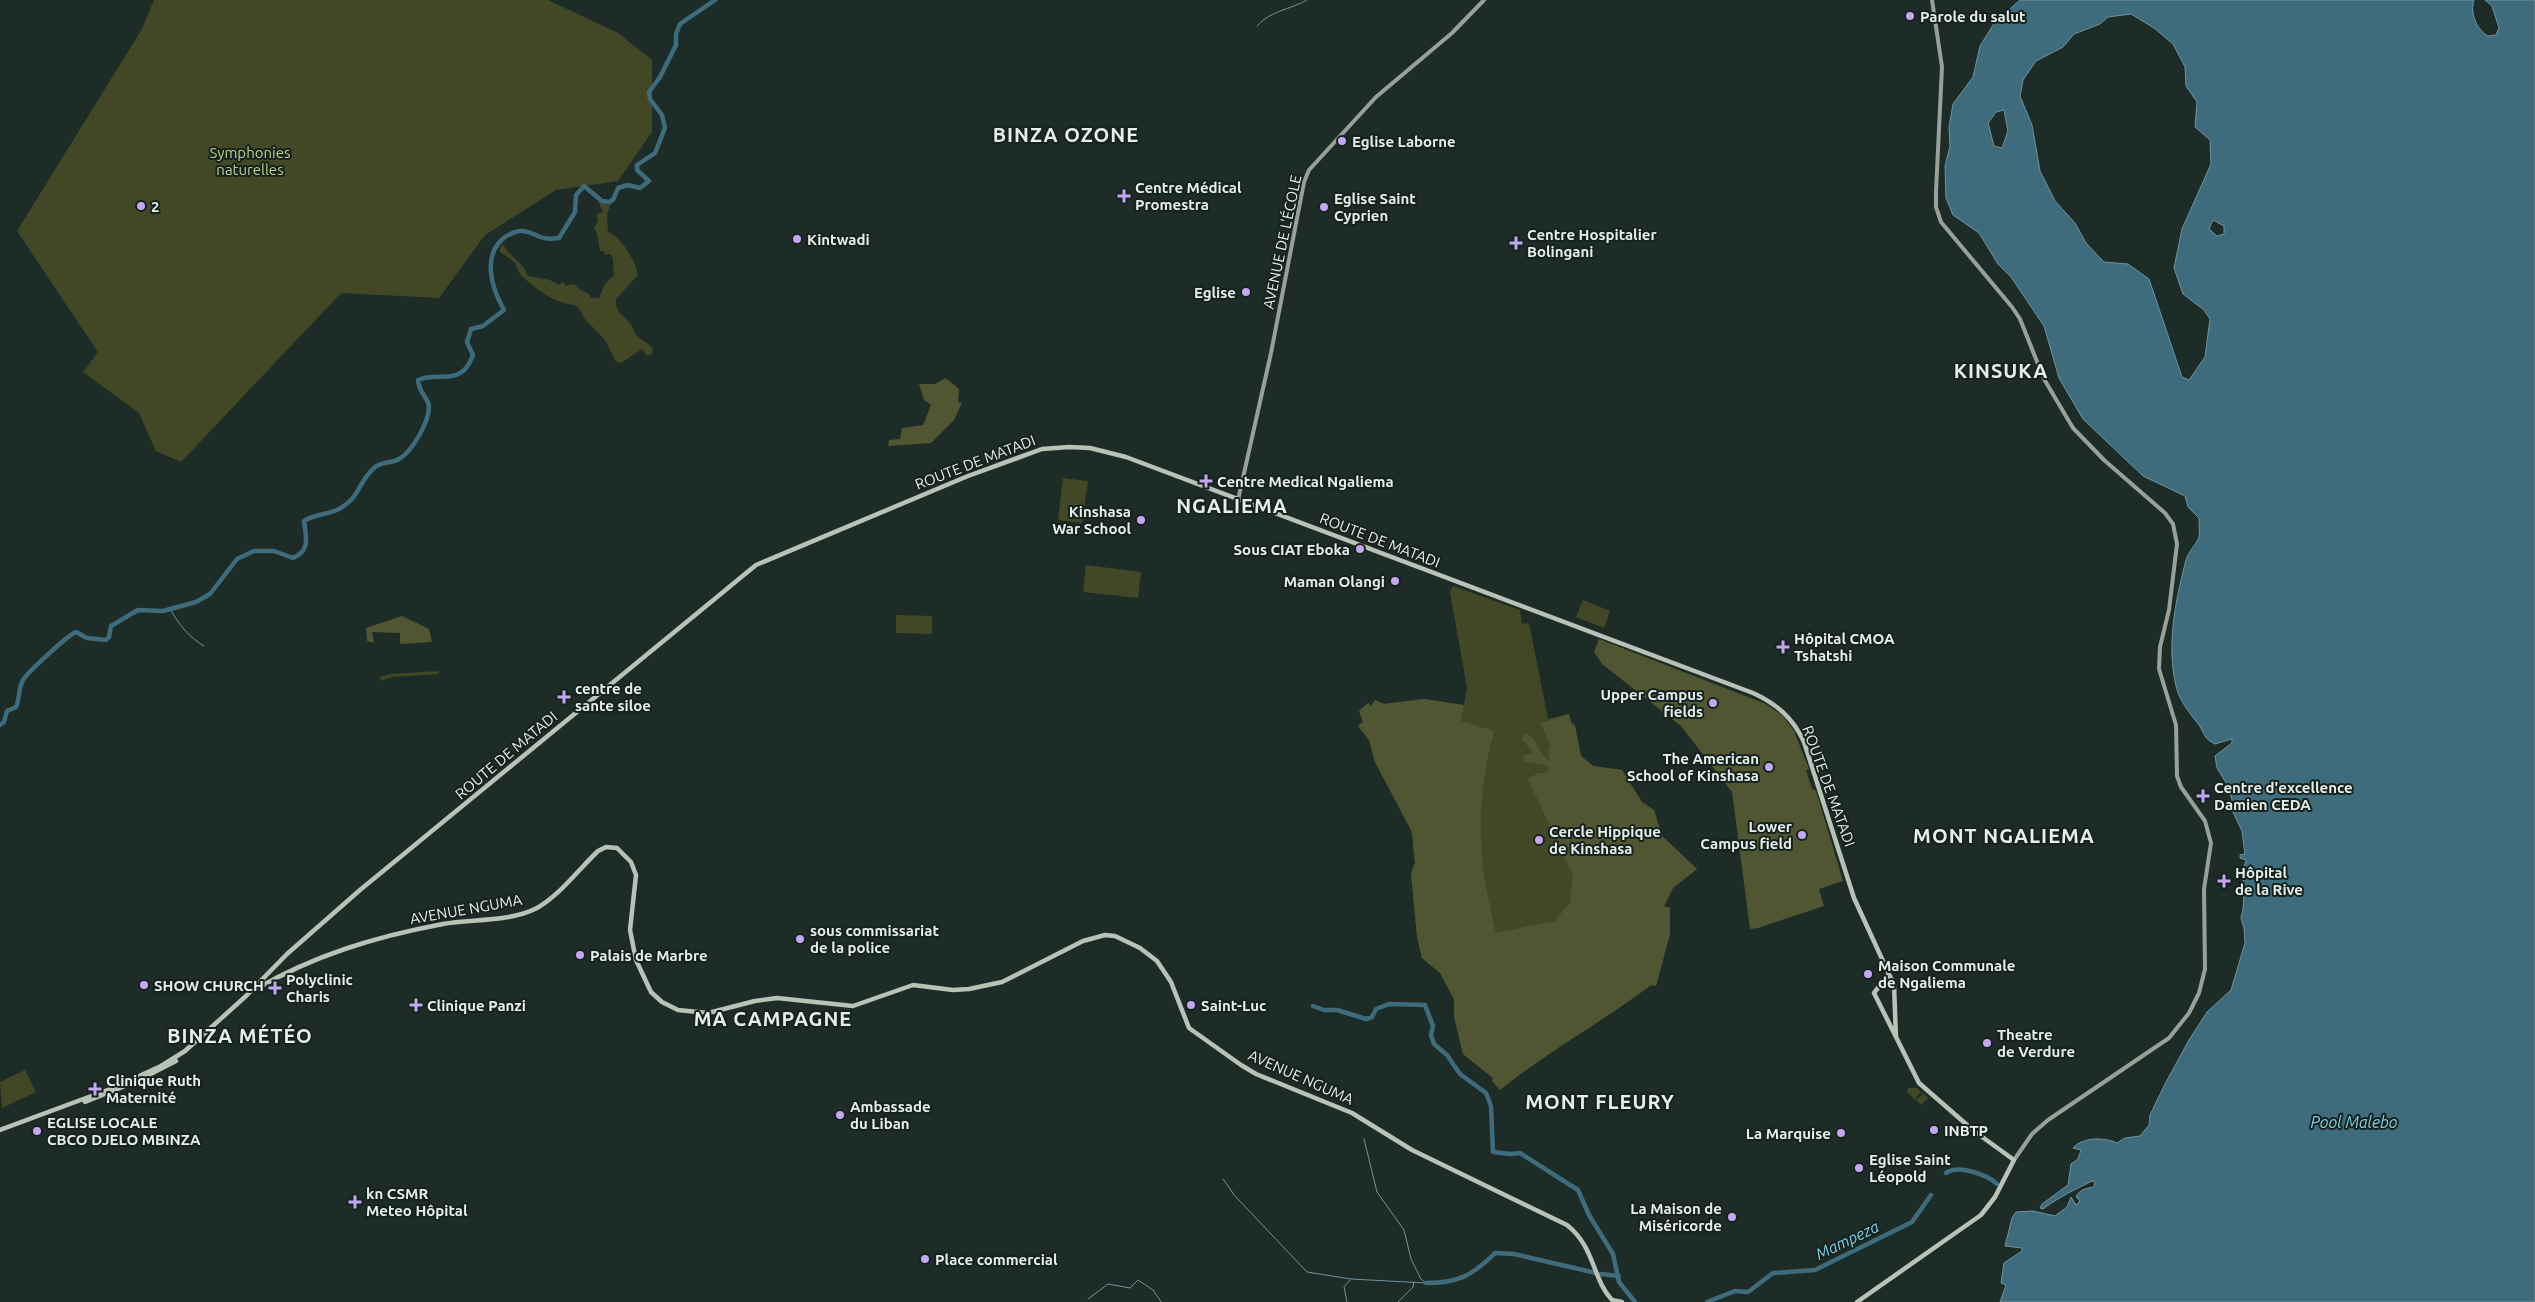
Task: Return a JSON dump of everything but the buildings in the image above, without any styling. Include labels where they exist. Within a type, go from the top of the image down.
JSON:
[{"type":"main road","name":"AVENUE DE L'ÉCOLE","points":[[1238,500],[1309,170],[1340,133],[1376,97],[1452,33],[1484,0]]},
{"type":"main road","points":[[1857,1302],[1981,1215],[2001,1186],[2012,1160],[2048,1120],[2169,1038],[2189,1013],[2199,993],[2205,969],[2204,889],[2211,843],[2205,821],[2181,787],[2177,776],[2176,725],[2159,669],[2160,647],[2170,610],[2176,549],[2173,524],[2165,513],[2104,460],[2073,428],[2044,378],[2020,320],[2012,307],[1941,222],[1936,207],[1936,191],[1942,61],[1932,0]]},
{"type":"main road","name":"ROUTE DE MATADI","points":[[0,1131],[141,1078],[176,1057],[213,1030],[268,974],[360,890],[734,581],[768,558],[995,465],[1047,448],[1069,447],[1109,451],[1753,693],[1775,704],[1793,722],[1804,742],[1854,898],[1895,992],[1896,1038]]},
{"type":"main road","name":"AVENUE NGUMA","points":[[248,994],[272,980],[329,953],[382,938],[444,924],[502,917],[532,910],[549,899],[598,851],[610,847],[621,850],[627,856],[636,875],[631,939],[636,960],[646,985],[662,1002],[684,1011],[708,1014],[755,1001],[777,998],[855,1005],[913,985],[949,990],[969,989],[1002,982],[1083,941],[1112,935],[1140,948],[1157,962],[1170,982],[1189,1028],[1244,1067],[1352,1113],[1412,1150],[1567,1225],[1586,1245],[1612,1301]]},
{"type":"main road","points":[[268,974],[272,980]]},
{"type":"main road","name":"ROUTE DE MATADI","points":[[1888,975],[1874,993],[1919,1083],[1974,1131],[2012,1160]]},
{"type":"main road","points":[[1886,1018],[1894,1015]]},
{"type":"main road","points":[[1612,1301],[1624,1302]]},
{"type":"green space","name":"Symphonies naturelles","points":[[154,0],[548,0],[618,33],[652,60],[652,132],[618,181],[556,190],[485,235],[439,298],[341,293],[181,462],[156,451],[139,413],[83,372],[98,352],[17,231],[142,29]]},
{"type":"green space","points":[[598,201],[607,205],[611,204],[607,214],[608,232],[617,238],[627,250],[638,275],[616,299],[617,309],[631,324],[635,334],[653,348],[652,354],[647,356],[642,349],[621,363],[616,362],[605,340],[584,318],[581,311],[575,305],[553,299],[539,290],[521,275],[514,262],[500,252],[500,247],[503,245],[523,267],[528,276],[550,280],[559,285],[563,282],[566,286],[574,284],[580,290],[588,293],[591,298],[599,298],[605,284],[614,275],[613,258],[610,254],[604,254],[604,251],[600,251],[597,233],[594,228],[598,221],[597,214],[603,212]]},
{"type":"green space","points":[[946,378],[959,389],[958,402],[962,403],[954,420],[931,443],[888,446],[889,440],[900,439],[902,428],[923,425],[931,405],[924,400],[919,384],[935,384]]},
{"type":"green space","points":[[1063,478],[1088,481],[1082,523],[1058,520]]},
{"type":"green space","points":[[1086,565],[1141,572],[1138,598],[1083,592]]},
{"type":"green space","name":"Cercle Hippique de Kinshasa","points":[[1453,586],[1520,610],[1522,624],[1529,623],[1548,719],[1569,714],[1571,722],[1575,726],[1581,756],[1593,766],[1622,770],[1642,802],[1654,810],[1662,836],[1697,869],[1673,888],[1664,906],[1670,908],[1670,934],[1656,986],[1651,985],[1537,1062],[1500,1090],[1492,1081],[1493,1078],[1463,1054],[1454,1017],[1454,999],[1440,973],[1422,958],[1417,937],[1411,873],[1415,863],[1412,832],[1375,762],[1369,740],[1358,726],[1363,722],[1359,711],[1368,703],[1371,706],[1375,700],[1384,704],[1424,699],[1464,705],[1467,688],[1450,592]]},
{"type":"green space","points":[[1583,600],[1610,611],[1604,628],[1576,617]]},
{"type":"green space","points":[[896,615],[932,616],[932,634],[896,633]]},
{"type":"green space","points":[[402,616],[429,629],[432,642],[400,644],[400,633],[372,632],[374,643],[367,641],[366,628]]},
{"type":"green space","points":[[1599,639],[1766,704],[1783,716],[1794,731],[1809,769],[1806,770],[1812,789],[1816,791],[1843,881],[1819,889],[1824,906],[1750,929],[1732,792],[1681,726],[1602,664],[1594,652]]},
{"type":"green space","points":[[438,671],[439,674],[392,677],[381,681],[380,677],[391,674]]},
{"type":"green space","name":"Cercle Hippique de Kinshasa","points":[[1424,699],[1464,705],[1461,721],[1494,731],[1484,784],[1481,832],[1485,880],[1496,933],[1555,921],[1570,902],[1573,876],[1528,779],[1538,773],[1546,773],[1549,769],[1546,765],[1525,762],[1523,756],[1533,752],[1522,740],[1524,735],[1528,734],[1543,755],[1550,761],[1548,750],[1550,744],[1541,723],[1569,714],[1571,722],[1575,726],[1581,756],[1593,766],[1622,770],[1642,802],[1654,810],[1662,836],[1697,869],[1673,888],[1664,906],[1670,908],[1670,934],[1656,986],[1651,985],[1537,1062],[1500,1090],[1492,1081],[1493,1078],[1463,1054],[1454,1017],[1454,999],[1440,973],[1422,958],[1417,937],[1411,873],[1415,863],[1412,832],[1375,762],[1369,740],[1358,726],[1363,722],[1359,711],[1368,703],[1371,706],[1375,700],[1384,704]]},
{"type":"green space","points":[[25,1070],[36,1092],[2,1108],[0,1082]]},
{"type":"green space","points":[[1908,1088],[1917,1088],[1928,1098],[1921,1105],[1916,1100],[1923,1094],[1920,1092],[1915,1100],[1907,1092]]},
{"type":"water","name":"Pool Malebo","points":[[2020,0],[2474,0],[2475,20],[2480,29],[2488,36],[2496,35],[2499,28],[2492,6],[2485,0],[2535,0],[2535,1302],[2000,1302],[2006,1285],[2001,1283],[2004,1263],[2022,1251],[2022,1248],[2005,1246],[2012,1218],[2016,1212],[2033,1211],[2055,1216],[2067,1207],[2071,1197],[2076,1205],[2080,1201],[2076,1197],[2081,1191],[2094,1187],[2095,1182],[2092,1181],[2043,1209],[2040,1208],[2042,1204],[2068,1185],[2071,1164],[2078,1159],[2081,1150],[2073,1148],[2077,1144],[2094,1139],[2117,1143],[2125,1138],[2140,1136],[2149,1125],[2150,1115],[2189,1040],[2207,1012],[2231,990],[2245,943],[2241,918],[2246,860],[2240,858],[2240,855],[2245,854],[2242,831],[2229,804],[2232,800],[2228,786],[2217,768],[2215,756],[2232,743],[2232,739],[2215,744],[2206,738],[2180,697],[2174,677],[2172,644],[2175,609],[2188,554],[2199,537],[2199,518],[2188,507],[2185,496],[2143,476],[2083,419],[2059,378],[2044,326],[2011,277],[1998,264],[1979,233],[1953,215],[1946,198],[1945,166],[1950,146],[1949,127],[1953,104],[1973,77],[1980,46],[1995,22]],"holes":[[[2131,14],[2154,28],[2173,44],[2185,67],[2186,86],[2197,102],[2195,127],[2210,140],[2211,164],[2182,229],[2174,268],[2183,294],[2204,310],[2210,319],[2205,357],[2189,380],[2182,377],[2149,279],[2128,264],[2104,262],[2086,243],[2075,223],[2055,201],[2040,171],[2032,125],[2020,96],[2023,80],[2036,61],[2063,47],[2074,34],[2100,24],[2108,17]],[[2004,110],[2008,131],[2002,148],[1994,146],[1988,123],[1996,112]],[[2213,220],[2224,226],[2224,234],[2217,236],[2209,229]]]},
{"type":"waterway","points":[[0,725],[4,722],[7,711],[16,707],[21,683],[26,676],[72,634],[76,632],[87,638],[106,640],[109,637],[111,626],[138,610],[163,611],[196,602],[210,594],[237,559],[254,551],[274,551],[293,558],[299,555],[306,543],[304,521],[333,512],[345,505],[355,495],[364,479],[374,468],[380,464],[396,461],[409,450],[419,436],[429,407],[420,389],[418,380],[456,375],[462,372],[473,355],[467,342],[471,329],[483,326],[504,310],[496,292],[491,272],[493,253],[498,244],[505,237],[518,231],[528,232],[542,238],[559,238],[575,212],[576,195],[584,186],[602,201],[609,202],[613,200],[618,188],[628,185],[640,188],[649,181],[637,170],[637,165],[655,153],[665,128],[662,115],[650,99],[649,92],[660,77],[676,45],[676,34],[680,24],[715,0]]},
{"type":"waterway","points":[[1257,26],[1274,13],[1307,0]]},
{"type":"waterway","points":[[171,610],[185,630],[204,646]]},
{"type":"waterway","points":[[1313,1006],[1324,1010],[1337,1010],[1366,1019],[1372,1017],[1376,1009],[1389,1004],[1425,1005],[1433,1026],[1431,1035],[1434,1044],[1447,1055],[1460,1074],[1486,1093],[1491,1106],[1493,1152],[1520,1153],[1578,1190],[1589,1215],[1613,1254],[1619,1282],[1635,1302]]},
{"type":"waterway","points":[[1364,1139],[1377,1192],[1404,1230],[1411,1259],[1421,1279],[1425,1282]]},
{"type":"waterway","name":"Mampeza","points":[[1946,1173],[1965,1170],[1987,1177],[1997,1184]]},
{"type":"waterway","points":[[1223,1179],[1235,1196],[1307,1272],[1351,1279],[1426,1283]]},
{"type":"waterway","name":"Mampeza","points":[[1707,1302],[1735,1291],[1748,1292],[1773,1273],[1815,1270],[1912,1222],[1931,1195]]},
{"type":"waterway","points":[[1426,1283],[1447,1282],[1464,1277],[1495,1253],[1514,1254],[1596,1273]]},
{"type":"waterway","points":[[1601,1274],[1619,1276]]},
{"type":"waterway","points":[[1088,1299],[1108,1284],[1130,1288],[1138,1280],[1153,1290],[1161,1302]]},
{"type":"waterway","points":[[1347,1302],[1344,1287],[1350,1280]]},
{"type":"waterway","points":[[1398,1302],[1413,1287],[1414,1282]]},
{"type":"place","name":"Parole du salut","points":[[1910,16]]},
{"type":"place","name":"Eglise Laborne","points":[[1342,141]]},
{"type":"place","name":"Centre Médical Promestra","points":[[1124,196]]},
{"type":"place","name":"2","points":[[141,206]]},
{"type":"place","name":"Eglise Saint Cyprien","points":[[1324,207]]},
{"type":"place","name":"Kintwadi","points":[[797,239]]},
{"type":"place","name":"Centre Hospitalier Bolingani","points":[[1516,243]]},
{"type":"place","name":"Eglise","points":[[1246,292]]},
{"type":"place","name":"Centre Medical Ngaliema","points":[[1206,481]]},
{"type":"place","name":"Kinshasa War School","points":[[1141,520]]},
{"type":"place","name":"Sous CIAT Eboka","points":[[1360,549]]},
{"type":"place","name":"Maman Olangi","points":[[1395,581]]},
{"type":"place","name":"Hôpital CMOA Tshatshi","points":[[1783,647]]},
{"type":"place","name":"centre de sante siloe","points":[[564,697]]},
{"type":"place","name":"Upper Campus fields","points":[[1713,703]]},
{"type":"place","name":"The American School of Kinshasa","points":[[1769,767]]},
{"type":"place","name":"Centre d'excellence Damien CEDA","points":[[2203,796]]},
{"type":"place","name":"Lower Campus field","points":[[1802,835]]},
{"type":"place","name":"Cercle Hippique de Kinshasa","points":[[1539,840]]},
{"type":"place","name":"Hôpital de la Rive","points":[[2224,881]]},
{"type":"place","name":"sous commissariat de la police","points":[[800,939]]},
{"type":"place","name":"Palais de Marbre","points":[[580,955]]},
{"type":"place","name":"Maison Communale de Ngaliema","points":[[1868,974]]},
{"type":"place","name":"SHOW CHURCH","points":[[144,985]]},
{"type":"place","name":"Polyclinic Charis","points":[[275,988]]},
{"type":"place","name":"Clinique Panzi","points":[[416,1005]]},
{"type":"place","name":"Saint-Luc","points":[[1191,1005]]},
{"type":"place","name":"Theatre de Verdure","points":[[1987,1043]]},
{"type":"place","name":"Clinique Ruth Maternité","points":[[95,1089]]},
{"type":"place","name":"Ambassade du Liban","points":[[840,1115]]},
{"type":"place","name":"INBTP","points":[[1934,1130]]},
{"type":"place","name":"EGLISE LOCALE CBCO DJELO MBINZA","points":[[37,1131]]},
{"type":"place","name":"La Marquise","points":[[1841,1133]]},
{"type":"place","name":"Eglise Saint Léopold","points":[[1859,1168]]},
{"type":"place","name":"kn CSMR Meteo Hôpital","points":[[355,1202]]},
{"type":"place","name":"La Maison de Miséricorde","points":[[1732,1217]]},
{"type":"place","name":"Place commercial","points":[[925,1259]]},
{"type":"district","name":"BINZA OZONE","points":[[1066,134]]},
{"type":"district","name":"KINSUKA","points":[[2001,370]]},
{"type":"district","name":"NGALIEMA","points":[[1232,505]]},
{"type":"district","name":"MONT NGALIEMA","points":[[2004,835]]},
{"type":"district","name":"MA CAMPAGNE","points":[[773,1018]]},
{"type":"district","name":"BINZA MÉTÉO","points":[[240,1035]]},
{"type":"district","name":"MONT FLEURY","points":[[1600,1101]]}]
